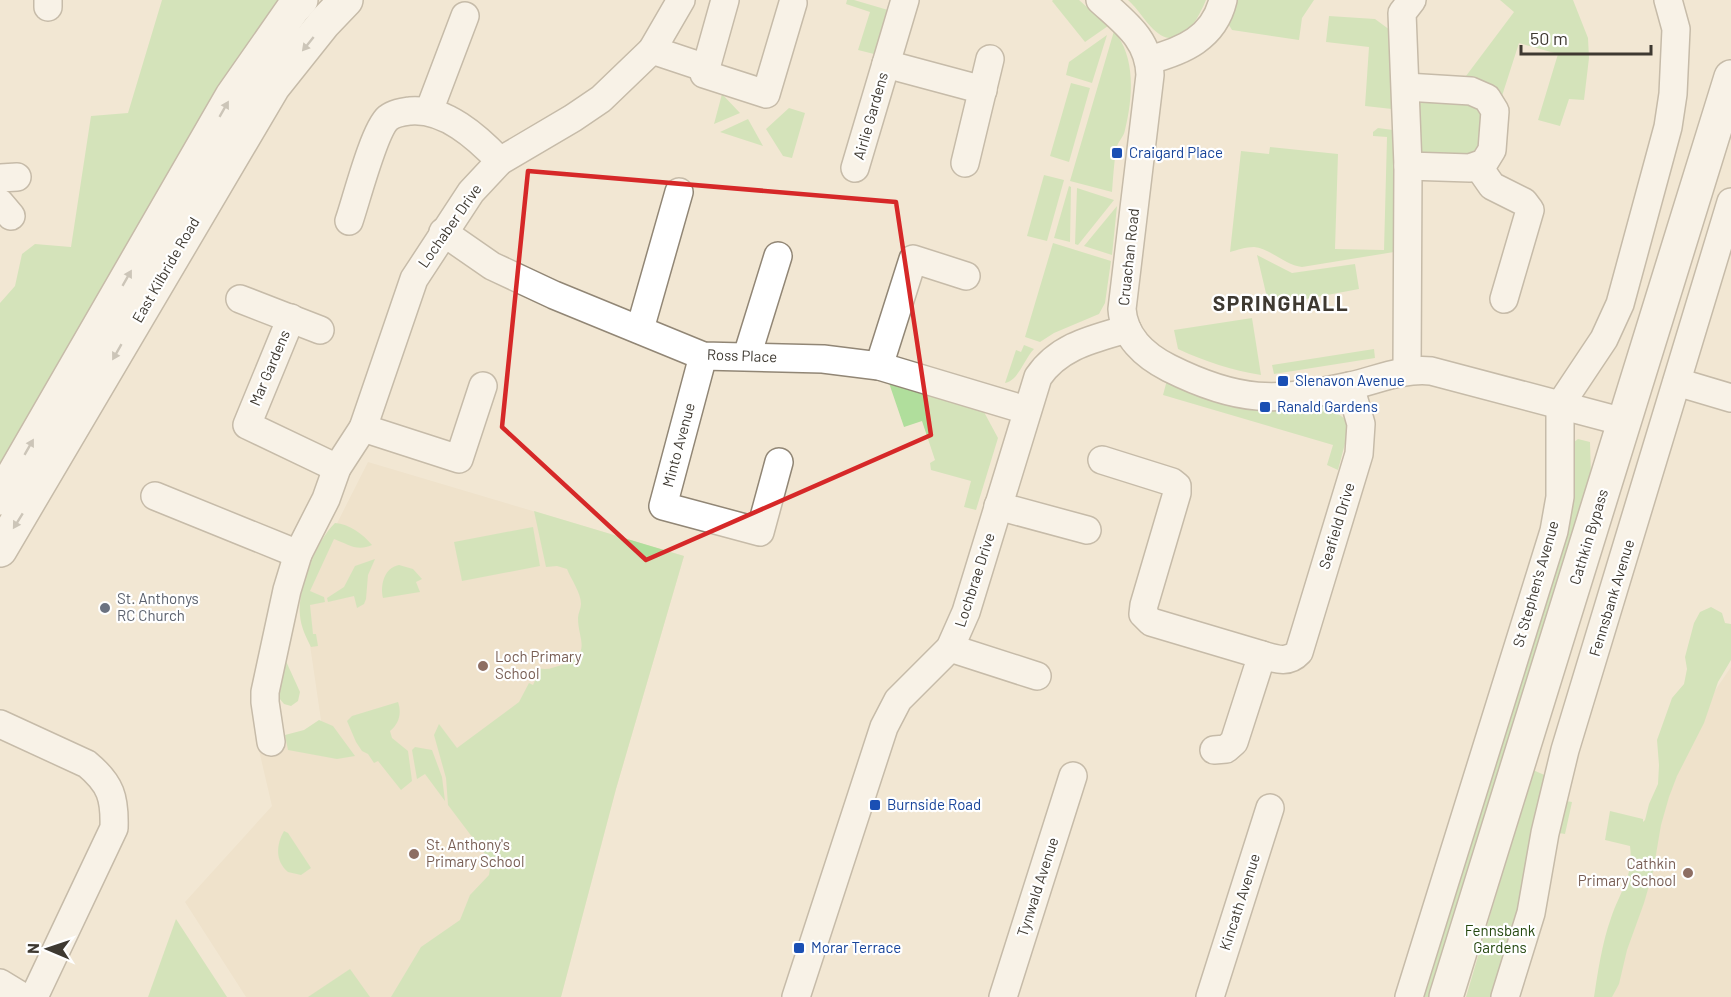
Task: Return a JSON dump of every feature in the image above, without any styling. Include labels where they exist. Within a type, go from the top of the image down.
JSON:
[{"type":"main road","name":"East Kilbride Road","points":[[0,498],[232,96],[301,0]]},
{"type":"main road","name":"East Kilbride Road","points":[[0,550],[273,87],[346,0]]},
{"type":"main road","name":"Cathkin Bypass","points":[[1446,997],[1731,77]]},
{"type":"street","name":"Lochaber Drive","points":[[271,742],[265,692],[287,590],[298,554],[326,499],[337,468],[363,428],[414,279],[471,192],[500,161],[601,99],[652,50],[681,0]]},
{"type":"street","points":[[725,0],[704,74],[766,94],[794,3]]},
{"type":"street","name":"Airlie Gardens","points":[[855,168],[905,0]]},
{"type":"street","points":[[1100,0],[1141,41],[1149,60],[1194,43],[1216,20],[1222,0]]},
{"type":"street","points":[[1407,371],[1408,166],[1402,13],[1412,0]]},
{"type":"street","points":[[1560,405],[1604,339],[1620,304],[1662,157],[1673,94],[1676,29],[1668,0]]},
{"type":"street","points":[[429,111],[465,16]]},
{"type":"street","points":[[652,50],[706,68]]},
{"type":"street","points":[[965,163],[990,59]]},
{"type":"street","name":"Cruachan Road","points":[[1127,329],[1122,309],[1150,75],[1149,60]]},
{"type":"street","name":"Airlie Gardens","points":[[886,64],[983,90]]},
{"type":"street","points":[[1406,87],[1471,91],[1487,98],[1495,111],[1492,150],[1484,163],[1478,166],[1408,166]]},
{"type":"street","points":[[349,221],[379,133],[388,118],[401,112],[429,111],[460,126],[482,142],[500,161]]},
{"type":"street","points":[[1478,166],[1492,186],[1524,202],[1530,210],[1504,299]]},
{"type":"street","points":[[640,329],[679,192]]},
{"type":"street","name":"Fennsbank Avenue","points":[[1505,997],[1531,913],[1547,822],[1565,750],[1731,202]]},
{"type":"street","name":"Ross Place","points":[[443,232],[492,266],[554,295],[703,356],[823,359],[879,366],[1026,410]]},
{"type":"street","points":[[747,356],[778,256]]},
{"type":"street","points":[[879,366],[913,259],[966,276]]},
{"type":"street","name":"Mar Gardens","points":[[240,299],[320,330]]},
{"type":"street","name":"Mar Gardens","points":[[291,318],[247,425],[337,468]]},
{"type":"street","points":[[1127,329],[1136,344],[1165,366],[1208,386],[1234,394],[1283,397],[1350,386],[1407,371],[1431,371],[1624,422]]},
{"type":"street","name":"Lochbrae Drive","points":[[796,997],[884,727],[898,700],[950,648],[966,612],[1026,410],[1038,377],[1051,360],[1068,348],[1127,329]]},
{"type":"street","name":"Minto Avenue","points":[[703,356],[663,506],[760,532],[779,462]]},
{"type":"street","points":[[1677,381],[1731,398]]},
{"type":"street","points":[[363,428],[459,459],[483,386]]},
{"type":"street","name":"Seafield Drive","points":[[1262,655],[1289,659],[1299,652],[1359,454],[1360,424],[1350,386]]},
{"type":"street","name":"St Stephen's Avenue","points":[[1408,997],[1554,531],[1560,497],[1560,405]]},
{"type":"street","points":[[1102,460],[1172,482],[1176,486],[1177,493],[1144,606],[1143,614],[1147,619],[1262,655],[1234,742],[1226,749],[1214,750]]},
{"type":"street","points":[[155,496],[298,554]]},
{"type":"street","points":[[998,506],[1087,530]]},
{"type":"street","points":[[950,648],[1037,676]]},
{"type":"street","points":[[0,724],[87,764],[99,774],[110,789],[114,807],[114,828],[34,997]]},
{"type":"street","name":"Tynwald Avenue","points":[[1003,997],[1073,776]]},
{"type":"street","name":"Kincath Avenue","points":[[1210,997],[1270,808]]},
{"type":"street","points":[[0,983],[23,997]]},
{"type":"highlighted area","points":[[528,171],[896,202],[931,435],[646,560],[502,427]]},
{"type":"shaded area","points":[[368,462],[684,556],[616,789],[561,997],[246,997],[185,902],[272,806],[258,746],[322,727],[304,604],[318,561]]},
{"type":"shaded area","name":"Cathkin Primary School","points":[[1731,667],[1731,997],[1608,997],[1659,822],[1702,710]]},
{"type":"green space","points":[[162,0],[279,0],[206,108],[0,466],[0,303],[15,286],[22,254],[35,244],[71,247],[91,116],[128,113]]},
{"type":"green space","points":[[847,0],[888,10],[874,54],[858,50],[870,12],[846,4]]},
{"type":"green space","points":[[1053,0],[1079,0],[1108,26],[1085,42]]},
{"type":"green space","points":[[1128,0],[1206,0],[1198,17],[1186,32],[1179,37],[1171,38],[1153,29]]},
{"type":"green space","points":[[1234,0],[1314,0],[1302,18],[1299,40],[1232,30],[1227,22]]},
{"type":"green space","points":[[1500,0],[1573,0],[1588,38],[1589,58],[1584,100],[1569,99],[1560,126],[1538,120],[1558,54],[1519,43],[1501,99],[1463,80],[1514,12]]},
{"type":"green space","points":[[1329,16],[1375,19],[1390,30],[1392,109],[1365,106],[1369,47],[1326,42]]},
{"type":"green space","points":[[1114,31],[1126,53],[1131,91],[1128,118],[1116,150],[1112,192],[1070,181]]},
{"type":"green space","points":[[1107,35],[1092,83],[1066,75],[1069,62]]},
{"type":"green space","points":[[1071,83],[1090,88],[1069,162],[1050,156]]},
{"type":"green space","points":[[722,94],[740,113],[714,124]]},
{"type":"green space","points":[[1422,101],[1469,101],[1485,112],[1477,157],[1424,156],[1421,153],[1418,106]]},
{"type":"green space","points":[[789,108],[805,113],[792,158],[783,156],[766,129]]},
{"type":"green space","points":[[748,119],[763,146],[720,132]]},
{"type":"green space","points":[[1378,128],[1393,130],[1394,252],[1302,267],[1295,266],[1260,248],[1230,252],[1241,151],[1269,154],[1270,147],[1338,154],[1335,249],[1384,250],[1387,137],[1373,136],[1373,132]]},
{"type":"green space","points":[[1044,175],[1064,180],[1047,241],[1027,236]]},
{"type":"green space","points":[[1069,186],[1071,187],[1070,242],[1054,238]]},
{"type":"green space","points":[[1077,188],[1114,200],[1078,245],[1075,244]]},
{"type":"green space","points":[[1117,206],[1112,255],[1084,246]]},
{"type":"green space","points":[[1053,243],[1111,261],[1105,303],[1099,314],[1054,333],[1040,342],[1025,337]]},
{"type":"green space","points":[[1257,255],[1292,273],[1355,264],[1359,289],[1269,306]]},
{"type":"green space","points":[[1252,318],[1261,375],[1219,365],[1178,349],[1174,330]]},
{"type":"green space","points":[[1024,345],[1034,349],[1018,374],[1005,383],[1016,350],[1021,352]]},
{"type":"green space","points":[[1374,349],[1375,358],[1274,374],[1272,365]]},
{"type":"green space","points":[[1167,380],[1321,400],[1346,420],[1347,436],[1338,470],[1327,465],[1333,445],[1163,395]]},
{"type":"green space","points":[[889,383],[984,412],[998,438],[976,510],[964,507],[971,481],[931,470],[930,463],[935,460],[922,421],[904,427]]},
{"type":"green space","points":[[1578,439],[1590,442],[1591,475],[1430,997],[1420,997],[1570,445]]},
{"type":"green space","points":[[534,511],[684,556],[616,789],[561,997],[391,997],[421,947],[460,920],[470,895],[489,875],[491,862],[448,805],[446,778],[434,735],[439,724],[457,748],[519,702],[529,683],[533,685],[538,674],[535,672],[539,668],[548,669],[572,661],[581,651],[578,618],[581,604],[579,595],[567,569],[557,566],[546,567]]},
{"type":"green space","points":[[335,523],[355,530],[372,545],[362,548],[334,539],[310,591],[324,597],[325,602],[310,605],[313,634],[316,634],[318,646],[311,647],[301,620],[302,593],[315,553]]},
{"type":"green space","points":[[533,527],[540,566],[462,581],[454,542]]},
{"type":"green space","points":[[375,559],[368,575],[364,604],[357,608],[354,596],[328,602],[327,598],[344,587],[355,566]]},
{"type":"green space","points":[[399,565],[413,569],[422,579],[416,582],[420,592],[383,598],[384,578],[390,570]]},
{"type":"green space","points":[[1711,607],[1722,613],[1725,623],[1731,624],[1731,660],[1718,682],[1704,723],[1669,797],[1661,825],[1653,872],[1627,950],[1619,984],[1612,997],[1594,997],[1605,937],[1628,875],[1631,857],[1630,846],[1605,840],[1610,811],[1643,819],[1643,822],[1645,820],[1658,784],[1657,740],[1672,698],[1684,684],[1687,669],[1685,657],[1694,623],[1700,612]]},
{"type":"green space","points":[[285,659],[300,692],[298,701],[291,706],[284,704],[279,698]]},
{"type":"green space","points":[[398,702],[399,718],[390,731],[392,738],[408,751],[412,781],[401,790],[378,761],[374,763],[368,754],[362,751],[347,721],[352,716]]},
{"type":"green space","points":[[319,720],[333,726],[355,756],[337,759],[288,750],[285,735],[304,730]]},
{"type":"green space","points":[[415,747],[432,750],[442,777],[445,801],[425,774],[417,779],[412,750]]},
{"type":"green space","name":"Fennsbank Gardens","points":[[1533,770],[1549,777],[1528,892],[1497,997],[1466,997]]},
{"type":"green space","points":[[1566,801],[1572,802],[1565,834],[1559,833]]},
{"type":"green space","points":[[284,831],[288,833],[311,868],[301,875],[288,872],[279,858],[278,847]]},
{"type":"green space","points":[[176,919],[227,997],[148,997]]},
{"type":"green space","points":[[350,969],[370,997],[308,997]]},
{"type":"place","name":"Craigard Place","points":[[1117,153]]},
{"type":"place","name":"Slenavon Avenue","points":[[1283,381]]},
{"type":"place","name":"Ranald Gardens","points":[[1265,407]]},
{"type":"place","name":"St. Anthonys RC Church","points":[[105,608]]},
{"type":"place","name":"Loch Primary School","points":[[483,666]]},
{"type":"place","name":"Burnside Road","points":[[875,805]]},
{"type":"place","name":"St. Anthony's Primary School","points":[[414,854]]},
{"type":"place","name":"Cathkin Primary School","points":[[1688,873]]},
{"type":"place","name":"Morar Terrace","points":[[799,948]]},
{"type":"district","name":"SPRINGHALL","points":[[1281,304]]}]
